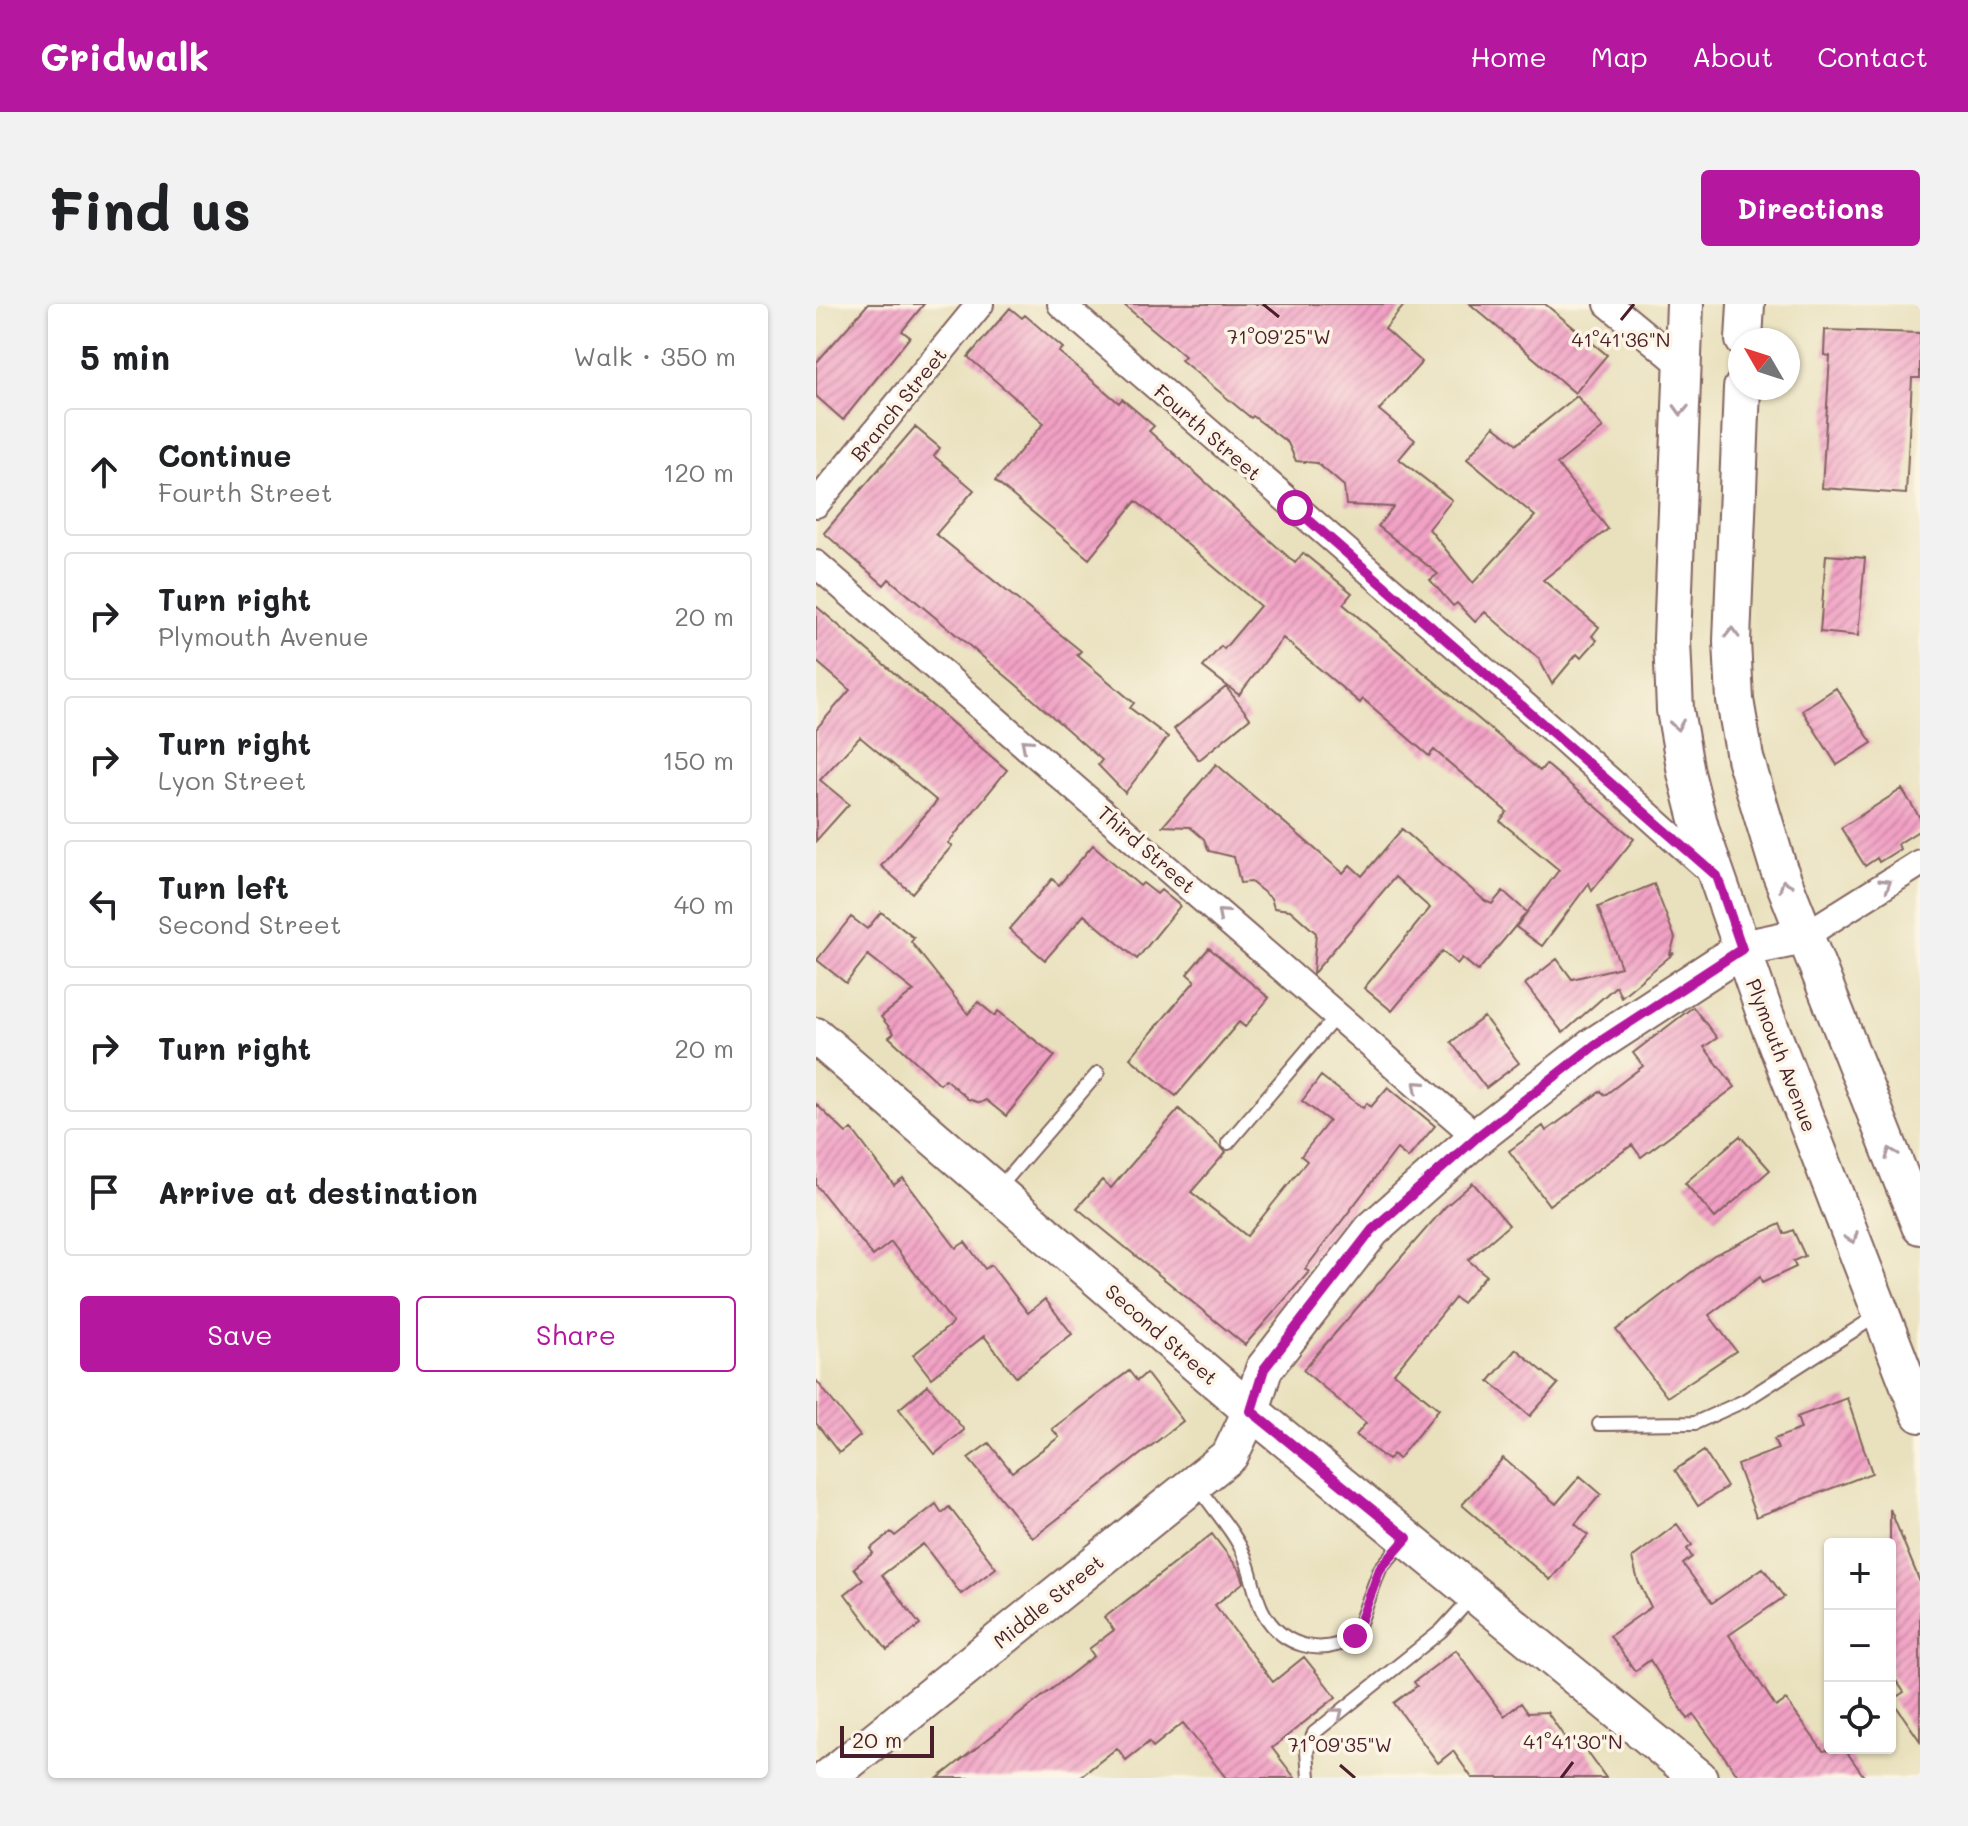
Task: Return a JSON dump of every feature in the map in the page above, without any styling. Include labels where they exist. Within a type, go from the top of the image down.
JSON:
[{"type":"street","name":"Branch Street","points":[[816,504],[980,304]]},
{"type":"street","name":"Fourth Street","points":[[1061,304],[1717,876]]},
{"type":"street","points":[[1608,304],[1682,365]]},
{"type":"street","name":"Plymouth Avenue","points":[[1685,304],[1672,676],[1686,773],[1742,949],[1920,1414]]},
{"type":"street","points":[[1745,328],[1746,304]]},
{"type":"street","points":[[1742,400],[1732,641],[1735,700],[1759,813],[1804,936],[1920,1226]]},
{"type":"street","name":"Third Street","points":[[816,564],[1477,1137]]},
{"type":"street","points":[[1742,949],[1804,936],[1920,863]]},
{"type":"street","name":"Middle Street","points":[[828,1778],[1230,1455],[1251,1411],[1264,1369],[1372,1230],[1477,1137],[1595,1045],[1742,949]]},
{"type":"street","name":"Second Street","points":[[816,1036],[1251,1411],[1693,1776]]},
{"type":"lane","points":[[1228,1143],[1337,1015]]},
{"type":"lane","points":[[996,1191],[1098,1073]]},
{"type":"lane","points":[[1599,1424],[1695,1423],[1744,1401],[1881,1313]]},
{"type":"lane","points":[[1196,1482],[1245,1556],[1263,1612],[1295,1644],[1325,1649],[1355,1636],[1380,1569],[1407,1538]]},
{"type":"lane","points":[[1309,1778],[1307,1751],[1314,1733],[1441,1631],[1475,1594]]},
{"type":"building","points":[[868,304],[924,304],[902,331],[910,337],[843,420],[816,396],[816,363]]},
{"type":"building","points":[[1123,304],[1405,304],[1385,329],[1422,362],[1379,410],[1415,440],[1399,459],[1452,500],[1429,529],[1473,583],[1535,516],[1467,459],[1494,426],[1517,444],[1577,396],[1603,428],[1557,464],[1608,529],[1543,580],[1599,627],[1592,636],[1597,640],[1581,658],[1577,654],[1552,684],[1539,659],[1485,612],[1475,622],[1457,603],[1453,606],[1430,580],[1438,574],[1378,526],[1393,507],[1346,505],[1344,486],[1317,463],[1296,461],[1288,443],[1253,416],[1251,418],[1181,360],[1185,356]]},
{"type":"building","points":[[1470,304],[1545,304],[1607,355],[1575,393]]},
{"type":"building","points":[[1010,308],[1022,318],[1025,315],[1063,348],[1059,352],[1119,403],[1122,399],[1154,426],[1149,431],[1295,563],[1303,553],[1352,593],[1343,604],[1540,771],[1546,764],[1634,839],[1592,891],[1589,883],[1542,946],[1516,927],[1559,870],[1500,821],[1507,812],[1434,750],[1429,756],[1363,699],[1360,703],[1283,638],[1239,695],[1203,667],[1221,646],[1224,649],[1260,606],[1136,501],[1089,559],[995,481],[1044,423],[968,357]]},
{"type":"building","points":[[1825,330],[1920,333],[1920,378],[1912,378],[1906,494],[1822,488],[1830,356],[1824,355]]},
{"type":"building","points":[[915,427],[940,448],[934,456],[974,490],[936,534],[1081,651],[1077,655],[1134,703],[1130,708],[1168,737],[1125,793],[1098,765],[1102,760],[1013,682],[889,579],[884,585],[824,533]]},
{"type":"building","points":[[1826,555],[1865,558],[1858,636],[1820,632]]},
{"type":"building","points":[[816,606],[1007,770],[948,843],[952,846],[912,893],[881,866],[937,801],[860,737],[820,780],[849,804],[816,841],[816,729],[850,690],[816,661]]},
{"type":"building","points":[[1226,687],[1250,718],[1199,760],[1174,729]]},
{"type":"building","points":[[1836,688],[1872,743],[1837,765],[1802,710]]},
{"type":"building","points":[[1216,764],[1343,873],[1350,865],[1362,876],[1402,829],[1485,901],[1492,904],[1503,891],[1527,912],[1478,971],[1462,958],[1457,964],[1442,951],[1392,1011],[1364,988],[1430,908],[1395,877],[1313,974],[1316,933],[1290,910],[1274,908],[1271,898],[1251,882],[1240,883],[1234,857],[1209,851],[1204,839],[1190,827],[1163,826]]},
{"type":"building","points":[[1902,789],[1920,818],[1920,830],[1898,844],[1900,849],[1879,862],[1877,858],[1865,866],[1841,828]]},
{"type":"building","points":[[1093,845],[1140,886],[1143,883],[1157,894],[1161,890],[1180,906],[1137,959],[1084,915],[1045,960],[1009,929],[1052,879],[1059,885]]},
{"type":"building","points":[[1654,884],[1675,938],[1670,954],[1674,953],[1621,997],[1616,986],[1563,1033],[1525,984],[1557,959],[1572,979],[1621,967],[1598,907]]},
{"type":"building","points":[[881,912],[914,938],[911,942],[968,1014],[978,1002],[995,1016],[998,1011],[1055,1056],[1006,1116],[986,1100],[980,1103],[968,1099],[945,1079],[940,1084],[889,1037],[894,1033],[881,1017],[914,991],[868,955],[846,983],[817,960],[851,917],[867,929]]},
{"type":"building","points":[[1209,948],[1269,998],[1245,1027],[1239,1022],[1176,1096],[1130,1058],[1195,981],[1187,974]]},
{"type":"building","points":[[1693,1007],[1717,1038],[1704,1047],[1735,1087],[1641,1157],[1632,1145],[1549,1205],[1509,1151],[1543,1126],[1546,1131],[1601,1091],[1605,1095],[1643,1066],[1633,1053]]},
{"type":"building","points":[[1484,1017],[1519,1063],[1486,1088],[1451,1042]]},
{"type":"building","points":[[1321,1076],[1363,1108],[1367,1103],[1371,1107],[1388,1087],[1435,1126],[1408,1158],[1397,1149],[1305,1269],[1309,1272],[1245,1345],[1077,1208],[1102,1180],[1111,1188],[1179,1109],[1226,1152],[1191,1192],[1247,1236],[1307,1161],[1301,1156],[1329,1121],[1302,1101]]},
{"type":"building","points":[[816,1104],[846,1133],[852,1129],[894,1185],[903,1178],[956,1248],[965,1242],[985,1269],[991,1265],[1028,1313],[1045,1299],[1072,1334],[1016,1377],[984,1336],[931,1378],[913,1355],[953,1323],[891,1242],[873,1256],[816,1185]]},
{"type":"building","points":[[1740,1136],[1770,1170],[1715,1218],[1685,1183]]},
{"type":"building","points":[[1473,1183],[1509,1225],[1468,1260],[1486,1275],[1462,1303],[1455,1298],[1394,1373],[1439,1409],[1398,1459],[1393,1454],[1388,1460],[1356,1435],[1366,1423],[1303,1370],[1445,1207]]},
{"type":"building","points":[[1780,1224],[1784,1234],[1793,1230],[1805,1256],[1793,1261],[1796,1267],[1762,1283],[1760,1277],[1709,1315],[1736,1351],[1667,1397],[1616,1330],[1714,1255]]},
{"type":"building","points":[[1516,1349],[1558,1384],[1530,1416],[1489,1381]]},
{"type":"building","points":[[1129,1371],[1137,1381],[1146,1373],[1183,1421],[1033,1538],[968,1458],[989,1443],[1012,1472],[1059,1437],[1052,1429]]},
{"type":"building","points":[[816,1380],[860,1436],[839,1453],[816,1423]]},
{"type":"building","points":[[928,1385],[964,1430],[935,1454],[899,1409]]},
{"type":"building","points":[[1847,1398],[1872,1473],[1756,1517],[1737,1465],[1778,1449],[1774,1439],[1801,1429],[1797,1417]]},
{"type":"building","points":[[1704,1451],[1727,1487],[1698,1506],[1675,1470]]},
{"type":"building","points":[[1503,1458],[1556,1504],[1580,1476],[1601,1494],[1575,1524],[1588,1535],[1550,1580],[1462,1505]]},
{"type":"building","points":[[936,1504],[942,1513],[949,1507],[996,1568],[961,1594],[923,1544],[882,1575],[920,1625],[887,1650],[845,1594],[863,1580],[854,1568],[873,1553],[870,1549],[891,1532],[895,1536]]},
{"type":"building","points":[[1890,1509],[1920,1582],[1920,1741],[1896,1706],[1896,1697],[1904,1692],[1896,1681],[1896,1538],[1890,1538]]},
{"type":"building","points":[[1677,1524],[1692,1545],[1687,1549],[1692,1557],[1683,1564],[1712,1603],[1763,1568],[1784,1597],[1729,1635],[1776,1707],[1786,1700],[1824,1754],[1848,1754],[1865,1778],[1740,1778],[1694,1715],[1688,1719],[1650,1660],[1635,1671],[1610,1636],[1651,1607],[1638,1581],[1632,1558]]},
{"type":"building","points":[[1212,1534],[1240,1571],[1244,1582],[1215,1605],[1273,1682],[1304,1657],[1336,1697],[1272,1748],[1295,1778],[1226,1778],[1183,1723],[1153,1747],[1149,1742],[1126,1760],[1117,1748],[1079,1778],[938,1778],[1094,1656],[1089,1649],[1114,1630],[1104,1618]]},
{"type":"building","points":[[1456,1650],[1504,1716],[1521,1703],[1528,1713],[1547,1712],[1568,1742],[1576,1736],[1606,1778],[1472,1778],[1453,1751],[1438,1763],[1394,1703],[1417,1686],[1414,1682]]},
{"type":"route","points":[[1295,508],[1717,876],[1742,949],[1595,1045],[1477,1137],[1372,1230],[1264,1369],[1251,1411],[1407,1538],[1380,1569],[1355,1636]]}]
